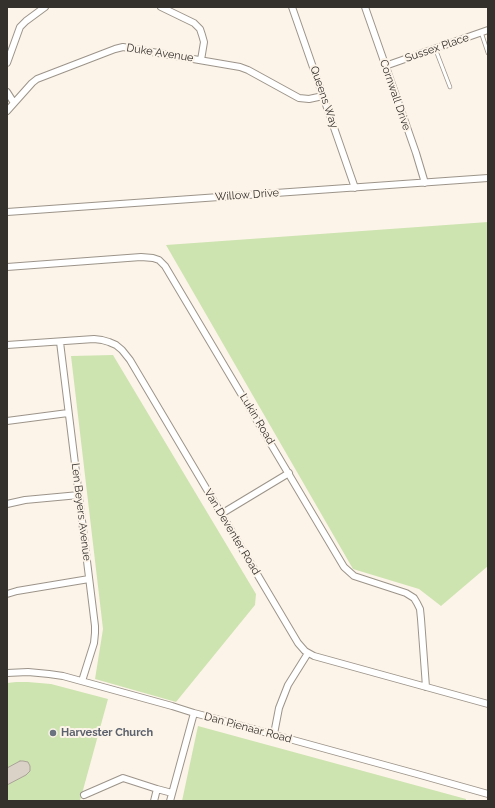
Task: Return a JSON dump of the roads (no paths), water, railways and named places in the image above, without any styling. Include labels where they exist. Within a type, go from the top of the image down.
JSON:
[{"type":"street","points":[[7,63],[20,27],[45,7]]},
{"type":"street","points":[[161,7],[194,23],[200,29],[204,42],[201,60]]},
{"type":"street","name":"Queens Way","points":[[292,7],[355,188]]},
{"type":"street","name":"Cornwall Drive","points":[[365,7],[425,182]]},
{"type":"street","name":"Sussex Place","points":[[385,66],[488,30]]},
{"type":"street","name":"Duke Avenue","points":[[7,111],[37,79],[121,47],[244,68],[301,99],[309,100],[323,96]]},
{"type":"street","points":[[7,92],[14,103]]},
{"type":"street","name":"Willow Drive","points":[[7,212],[488,178]]},
{"type":"street","name":"Lukin Road","points":[[7,267],[141,257],[153,258],[163,263],[346,569],[358,578],[406,593],[416,601],[420,609],[426,687]]},
{"type":"street","name":"Van Deventer Road","points":[[7,345],[94,339],[116,345],[122,350],[130,360],[298,643],[308,654]]},
{"type":"street","name":"Len Beyers Avenue","points":[[60,342],[96,631],[94,643],[82,681]]},
{"type":"street","points":[[7,421],[68,413]]},
{"type":"street","points":[[221,514],[289,473]]},
{"type":"street","points":[[7,504],[26,500],[79,495]]},
{"type":"street","points":[[7,594],[25,589],[89,579]]},
{"type":"street","points":[[274,734],[279,708],[288,685],[308,654],[488,704]]},
{"type":"street","name":"Dan Pienaar Road","points":[[7,673],[28,672],[49,674],[82,681],[488,794]]},
{"type":"street","points":[[170,801],[194,713]]},
{"type":"street","points":[[84,795],[123,778],[172,794]]},
{"type":"street","points":[[154,801],[157,789]]},
{"type":"lane","points":[[481,32],[488,53]]},
{"type":"lane","points":[[435,48],[450,87]]},
{"type":"place","name":"Harvester Church","points":[[53,733]]}]
